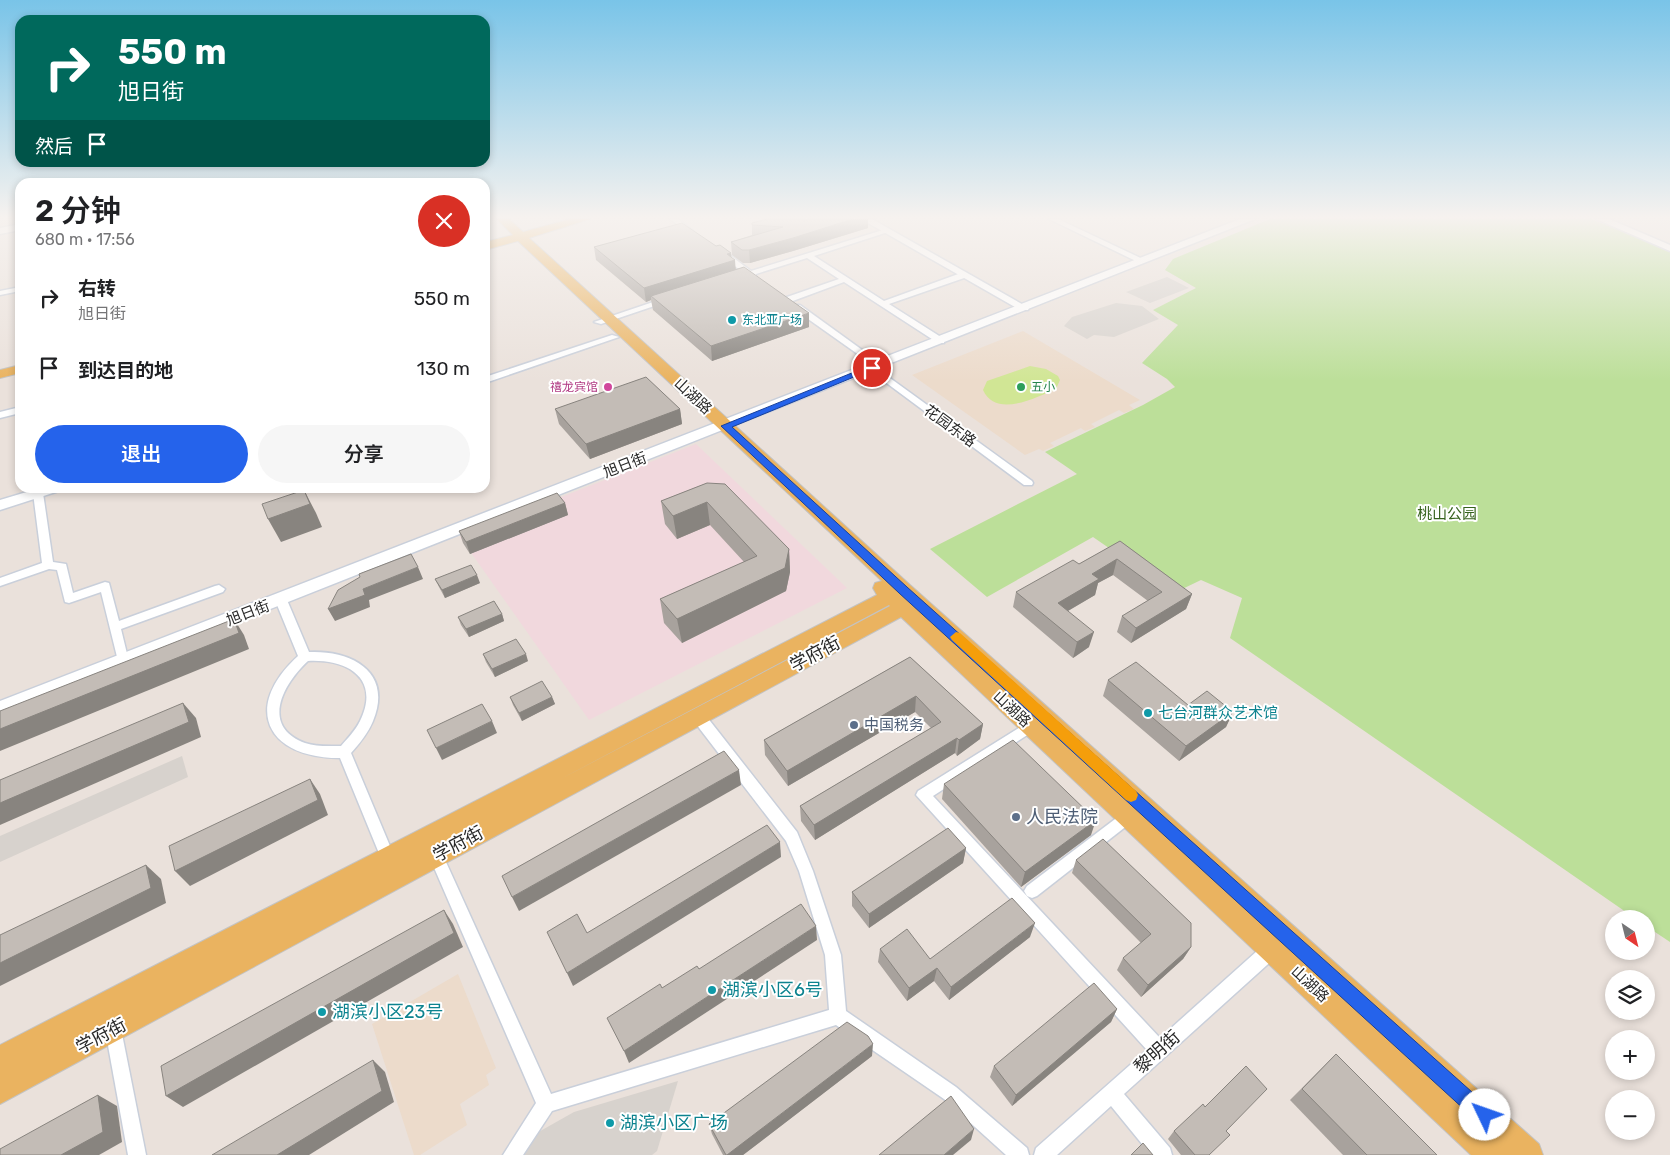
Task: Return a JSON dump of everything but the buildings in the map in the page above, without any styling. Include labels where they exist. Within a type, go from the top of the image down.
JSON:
[{"type":"main road","name":"山湖路","points":[[553,273],[607,326],[903,598],[1528,1155]]},
{"type":"main road","name":"旭日街","points":[[0,710],[1113,273]]},
{"type":"main road","points":[[0,364],[15,360]]},
{"type":"main road","points":[[0,374],[15,370]]},
{"type":"main road","points":[[0,505],[38,493]]},
{"type":"main road","name":"山湖路","points":[[903,598],[1030,726],[1494,1155]]},
{"type":"main road","name":"学府街","points":[[0,1060],[388,858],[698,716],[903,598]]},
{"type":"main road","name":"学府街","points":[[0,1090],[436,856],[520,799],[903,598]]},
{"type":"street","points":[[733,280],[754,273]]},
{"type":"street","points":[[835,273],[941,341]]},
{"type":"street","points":[[960,273],[1024,308]]},
{"type":"street","points":[[750,274],[758,279]]},
{"type":"street","points":[[883,304],[964,275]]},
{"type":"street","points":[[786,300],[845,279]]},
{"type":"street","points":[[0,293],[15,290]]},
{"type":"street","name":"花园东路","points":[[779,295],[1028,483]]},
{"type":"street","points":[[490,378],[671,299]]},
{"type":"street","points":[[0,415],[15,411]]},
{"type":"street","points":[[38,493],[48,565]]},
{"type":"street","points":[[0,582],[48,565],[62,567],[69,599],[105,586],[122,662]]},
{"type":"street","points":[[114,627],[219,589]]},
{"type":"street","points":[[281,600],[305,657]]},
{"type":"street","points":[[324,656],[355,665],[363,670],[370,682],[372,695],[369,714],[362,730],[344,752],[315,752],[298,746],[282,736],[275,725],[271,711],[274,700],[290,671],[305,657],[324,656]]},
{"type":"street","points":[[698,716],[792,837],[806,871],[833,955],[838,1016]]},
{"type":"street","points":[[1030,726],[923,795],[1159,1050]]},
{"type":"street","points":[[344,752],[388,858]]},
{"type":"street","points":[[1032,891],[1128,817]]},
{"type":"street","points":[[436,856],[546,1104]]},
{"type":"street","name":"黎明街","points":[[1043,1155],[1272,949]]},
{"type":"street","points":[[512,1155],[546,1104],[838,1016]]},
{"type":"street","points":[[838,1016],[950,1093],[1020,1155]]},
{"type":"street","points":[[113,1029],[137,1155]]},
{"type":"street","points":[[1112,1093],[1163,1155]]},
{"type":"shaded area","points":[[1167,277],[1189,288],[1150,303],[1126,292]]},
{"type":"shaded area","points":[[1116,303],[1142,306],[1159,319],[1114,337],[1094,335],[1087,339],[1064,326],[1072,317]]},
{"type":"shaded area","name":"五小","points":[[1023,331],[1140,400],[1129,405],[1134,409],[1124,413],[1119,410],[1091,424],[1095,427],[1085,431],[1081,428],[1050,443],[1054,446],[1043,451],[1039,449],[1025,455],[912,375]]},
{"type":"shaded area","points":[[696,444],[847,588],[589,720],[460,537]]},
{"type":"shaded area","points":[[182,756],[188,777],[0,862],[0,836]]},
{"type":"shaded area","points":[[458,974],[496,1068],[486,1075],[489,1085],[460,1104],[467,1125],[420,1155],[414,1155],[372,1024]]},
{"type":"shaded area","name":"湖滨小区广场","points":[[678,1081],[657,1151],[652,1155],[522,1155],[535,1134],[574,1112]]},
{"type":"green space","name":"桃山公园","points":[[1170,273],[1670,273],[1670,942],[1655,932],[1655,910],[1623,910],[1230,638],[1242,598],[1201,580],[1174,593],[1093,537],[987,597],[930,549],[1077,474],[1045,452],[1143,405],[1175,387],[1167,379],[1142,363],[1178,325],[1153,310],[1196,288]]},
{"type":"green space","name":"五小","points":[[1030,366],[1046,369],[1058,376],[1060,380],[1056,389],[1028,400],[1007,405],[989,399],[983,390],[987,381]]},
{"type":"slow traffic","points":[[956,637],[1131,795]]},
{"type":"place","name":"东北亚广场","points":[[732,320]]},
{"type":"place","name":"禧龙宾馆","points":[[608,387]]},
{"type":"place","name":"五小","points":[[1021,387]]},
{"type":"place","name":"七台河群众艺术馆","points":[[1148,713]]},
{"type":"place","name":"中国税务","points":[[854,725]]},
{"type":"place","name":"人民法院","points":[[1016,817]]},
{"type":"place","name":"湖滨小区6号","points":[[712,990]]},
{"type":"place","name":"湖滨小区23号","points":[[322,1012]]},
{"type":"place","name":"湖滨小区广场","points":[[610,1123]]},
{"type":"route","points":[[872,368],[725,426],[903,590],[1485,1115]]}]
